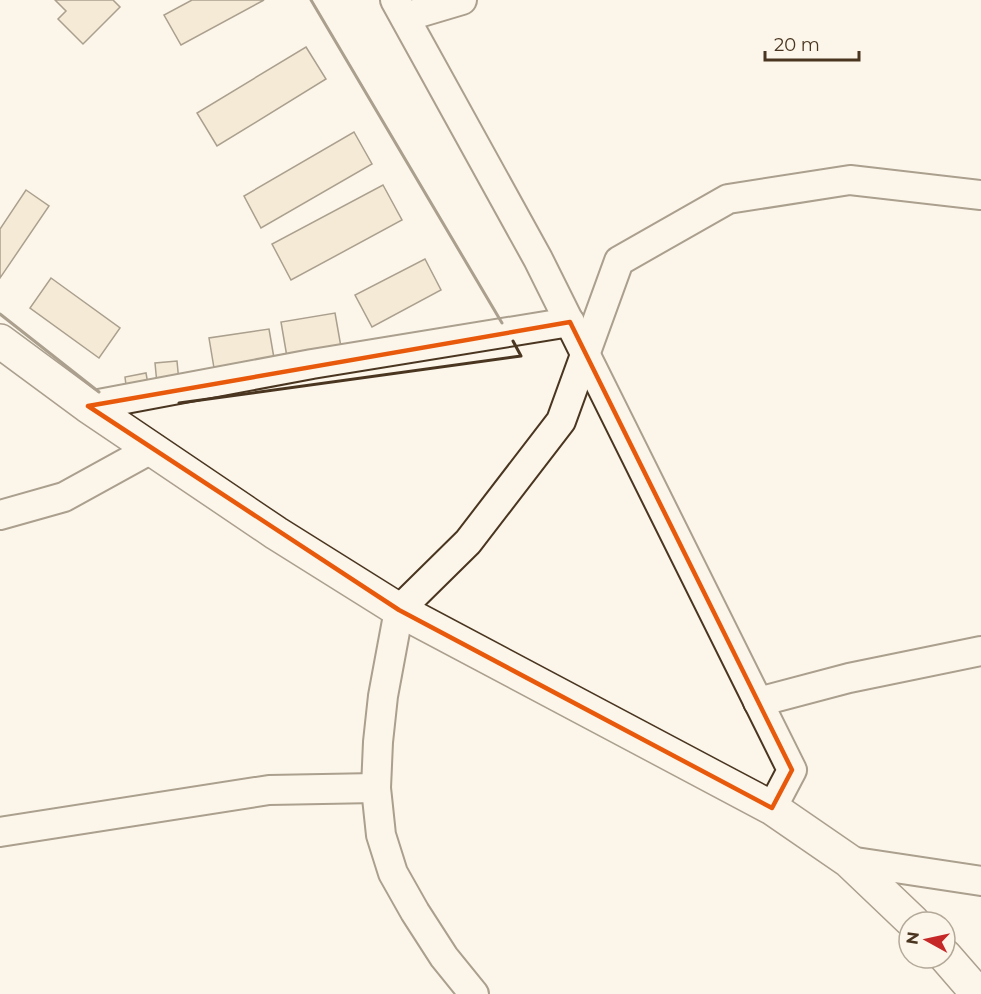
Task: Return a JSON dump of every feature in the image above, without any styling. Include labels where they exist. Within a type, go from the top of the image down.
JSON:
[{"type":"main road","points":[[0,341],[88,406],[276,533],[399,610],[772,808],[849,861],[900,910]]},
{"type":"main road","points":[[957,970],[978,994]]},
{"type":"street","points":[[462,0],[400,9],[538,259],[792,770],[772,808]]},
{"type":"street","points":[[474,994],[438,948],[415,912],[393,873],[381,835],[376,788],[378,742],[383,696],[399,610],[468,542],[561,421],[619,261],[728,199],[850,180],[981,195]]},
{"type":"street","points":[[88,406],[312,364],[570,322]]},
{"type":"street","points":[[0,515],[64,497],[153,448]]},
{"type":"street","points":[[758,702],[849,678],[981,651]]},
{"type":"street","points":[[0,832],[269,790],[376,788]]},
{"type":"street","points":[[849,861],[981,881]]},
{"type":"highlighted area","points":[[570,322],[792,770],[772,808],[399,610],[88,406]]},
{"type":"building","points":[[55,0],[113,0],[120,7],[83,44],[58,19],[66,11]]},
{"type":"building","points":[[192,0],[264,0],[181,45],[164,15]]},
{"type":"building","points":[[306,47],[326,79],[217,146],[197,113]]},
{"type":"building","points":[[354,132],[372,164],[261,228],[244,196]]},
{"type":"building","points":[[383,185],[402,220],[291,280],[272,244]]},
{"type":"building","points":[[26,190],[49,206],[0,278],[0,229]]},
{"type":"building","points":[[425,259],[441,290],[372,327],[355,295]]},
{"type":"building","points":[[51,278],[120,328],[99,358],[30,308]]},
{"type":"building","points":[[335,313],[341,347],[287,357],[281,322]]},
{"type":"building","points":[[269,329],[275,364],[215,374],[209,338]]},
{"type":"building","points":[[177,361],[179,382],[157,384],[155,363]]},
{"type":"building","points":[[146,373],[149,390],[127,393],[125,377]]},
{"type":"wall","points":[[311,0],[502,323]]},
{"type":"wall","points":[[0,314],[99,392]]},
{"type":"wall","points":[[179,403],[521,356],[513,341]]}]
